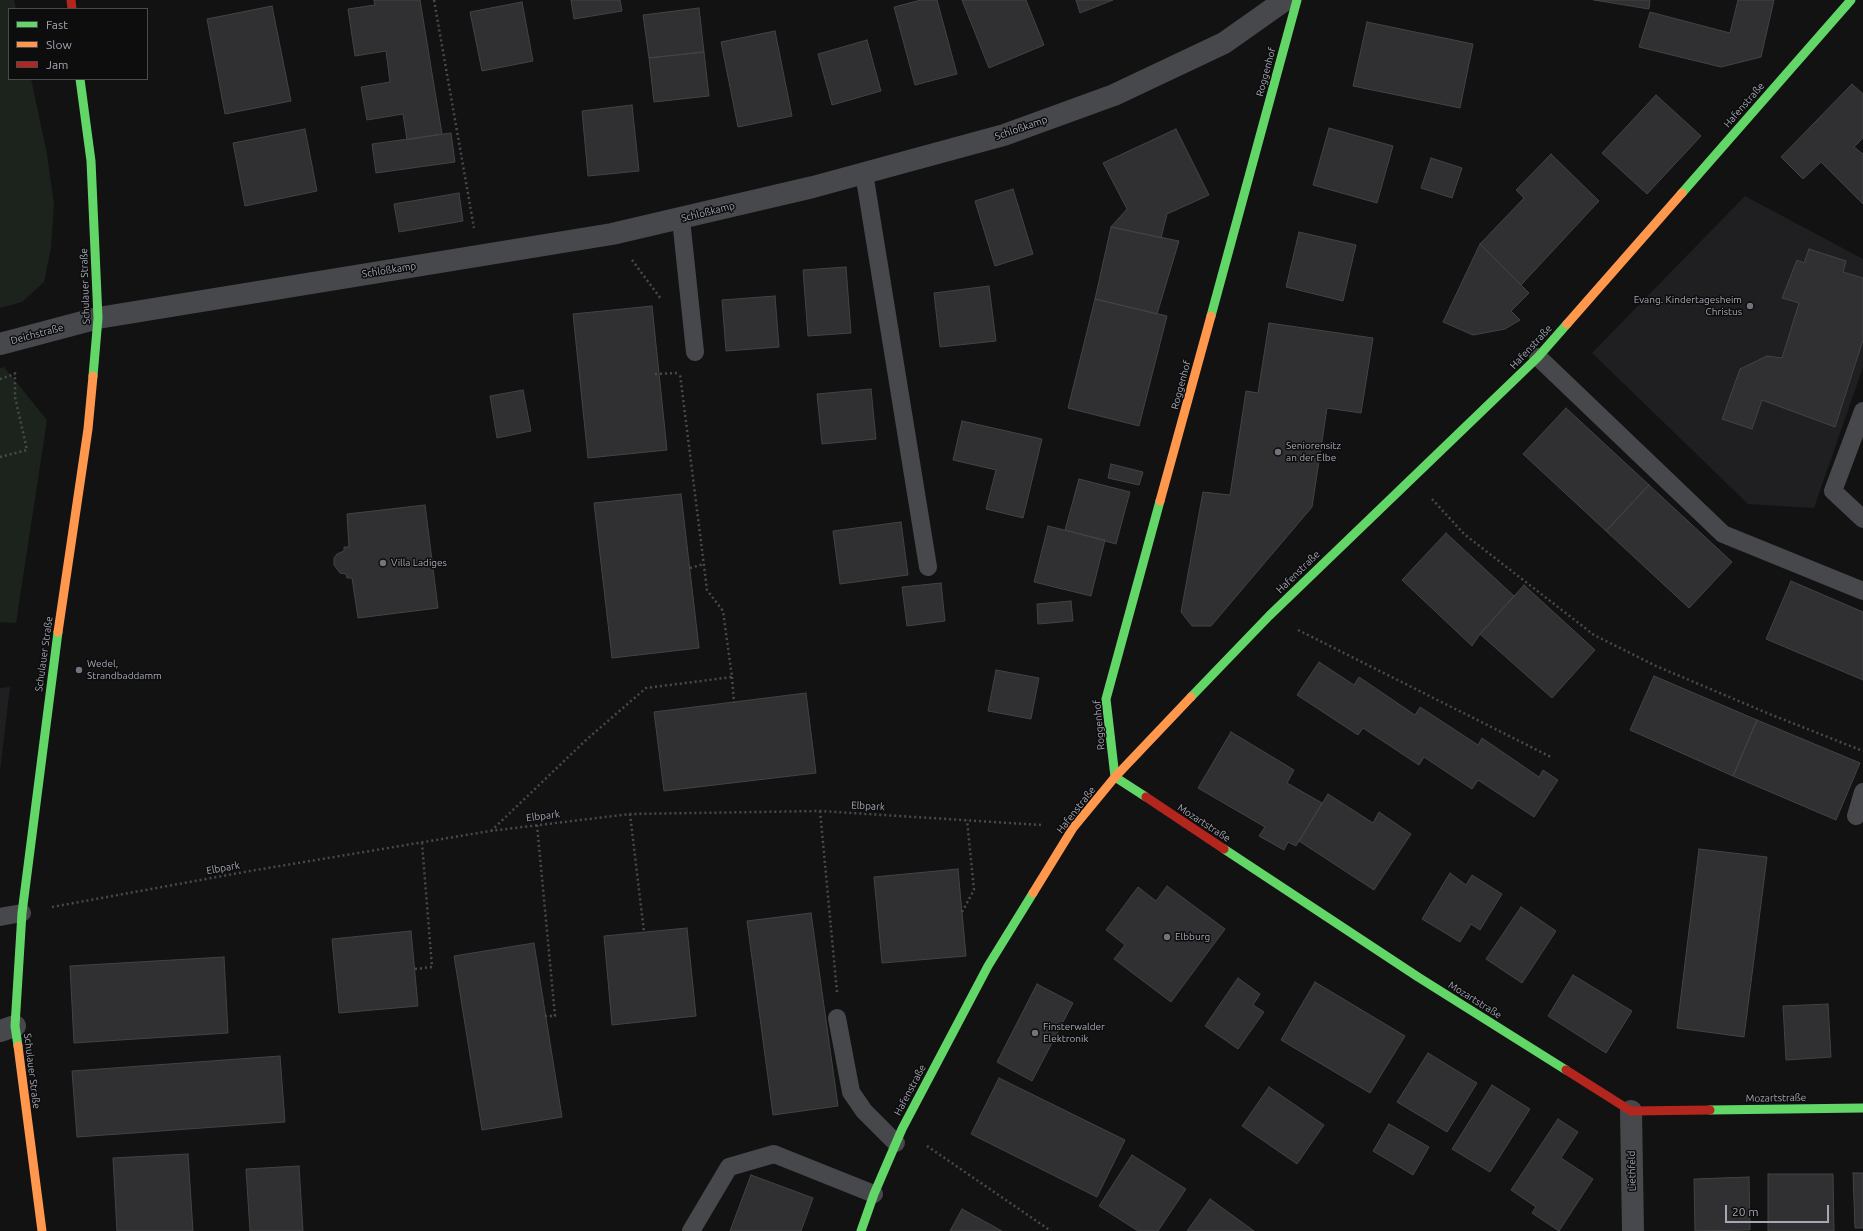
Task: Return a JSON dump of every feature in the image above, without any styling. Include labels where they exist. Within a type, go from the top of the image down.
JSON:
[{"type":"street","name":"Schloßkamp","points":[[98,318],[612,234],[681,219],[864,173],[1004,135],[1114,95],[1224,43],[1285,0]]},
{"type":"street","name":"Roggenhof","points":[[1115,777],[1106,699],[1297,0]]},
{"type":"street","name":"Hafenstraße","points":[[861,1231],[874,1194],[899,1136],[988,966],[1073,828],[1115,777],[1268,616],[1538,357],[1851,0]]},
{"type":"street","name":"Schulauer Straße","points":[[42,1231],[5,1026],[22,913],[54,658],[88,429],[98,318],[90,161],[80,80]]},
{"type":"street","name":"Deichstraße","points":[[0,344],[98,318]]},
{"type":"street","name":"Mozartstraße","points":[[1115,777],[1418,977],[1631,1111],[1863,1108]]},
{"type":"street","name":"Liethfeld","points":[[1631,1111],[1633,1231]]},
{"type":"lane","points":[[864,173],[928,567]]},
{"type":"lane","points":[[681,219],[695,352]]},
{"type":"lane","points":[[1538,357],[1723,534],[1863,591]]},
{"type":"lane","points":[[1863,410],[1833,491],[1863,518]]},
{"type":"lane","points":[[1856,816],[1863,792]]},
{"type":"lane","points":[[0,917],[22,913]]},
{"type":"lane","points":[[837,1018],[851,1092],[864,1110],[899,1136]]},
{"type":"lane","points":[[691,1231],[729,1167],[774,1154],[874,1194]]},
{"type":"path","points":[[434,0],[478,256]]},
{"type":"path","points":[[612,234],[665,304]]},
{"type":"path","points":[[655,374],[679,373],[707,590],[723,611],[734,702]]},
{"type":"path","points":[[0,379],[15,374]]},
{"type":"path","points":[[0,457],[27,450],[15,396]]},
{"type":"path","points":[[1412,478],[1464,534],[1594,635],[1656,666],[1767,713],[1863,751]]},
{"type":"path","points":[[690,568],[704,564]]},
{"type":"path","points":[[1268,616],[1551,757]]},
{"type":"path","points":[[490,831],[586,740],[646,688],[732,677]]},
{"type":"path","points":[[820,811],[837,994],[830,994]]},
{"type":"path","name":"Elbpark","points":[[22,913],[250,871],[490,831],[630,814],[820,811],[1073,828]]},
{"type":"path","points":[[630,814],[644,932]]},
{"type":"path","points":[[962,912],[974,890],[967,820]]},
{"type":"path","points":[[537,825],[556,1016],[546,1016]]},
{"type":"path","points":[[415,969],[432,967],[422,843]]},
{"type":"path","points":[[899,1136],[1051,1231]]},
{"type":"shaded area","points":[[0,0],[14,0],[16,8],[8,8],[8,80],[31,80],[47,154],[54,205],[51,247],[44,282],[22,302],[0,308]]},
{"type":"shaded area","name":"Evang. Kindertagesheim Christus","points":[[1745,196],[1863,259],[1863,367],[1814,508],[1748,504],[1592,353]]},
{"type":"shaded area","points":[[4,367],[47,420],[16,623],[0,622],[0,368]]},
{"type":"shaded area","points":[[10,687],[0,772],[0,688]]},
{"type":"building","points":[[374,0],[420,0],[442,134],[407,140],[403,114],[367,120],[361,87],[390,82],[386,51],[355,56],[348,9],[375,5]]},
{"type":"building","points":[[571,0],[620,0],[622,11],[574,19]]},
{"type":"building","points":[[921,0],[937,0],[957,74],[915,85],[894,7]]},
{"type":"building","points":[[962,0],[1026,0],[1044,45],[989,68]]},
{"type":"building","points":[[1076,0],[1113,0],[1080,13]]},
{"type":"building","points":[[1594,0],[1650,0],[1649,9]]},
{"type":"building","points":[[1738,0],[1774,0],[1761,57],[1721,67],[1639,47],[1650,12],[1730,33]]},
{"type":"building","points":[[522,2],[533,61],[482,71],[470,12]]},
{"type":"building","points":[[272,6],[291,101],[225,114],[207,19]]},
{"type":"building","points":[[699,8],[704,52],[649,58],[643,15]]},
{"type":"building","points":[[1367,22],[1473,44],[1460,108],[1353,86]]},
{"type":"building","points":[[775,31],[792,116],[738,127],[721,42]]},
{"type":"building","points":[[867,40],[881,91],[832,105],[818,54]]},
{"type":"building","points":[[704,52],[709,96],[654,102],[649,58]]},
{"type":"building","points":[[1852,84],[1863,94],[1863,138],[1854,147],[1863,154],[1863,204],[1821,162],[1803,179],[1781,157]]},
{"type":"building","points":[[1656,95],[1701,136],[1647,194],[1602,153]]},
{"type":"building","points":[[632,105],[639,171],[588,176],[582,111]]},
{"type":"building","points":[[1329,128],[1393,146],[1377,203],[1313,185]]},
{"type":"building","points":[[305,129],[317,191],[245,206],[233,143]]},
{"type":"building","points":[[1176,129],[1209,195],[1167,214],[1161,238],[1111,227],[1127,209],[1103,163]]},
{"type":"building","points":[[451,133],[455,162],[376,173],[372,144]]},
{"type":"building","points":[[1551,154],[1599,201],[1521,285],[1480,244],[1524,198],[1516,190]]},
{"type":"building","points":[[1431,158],[1462,168],[1452,198],[1421,188]]},
{"type":"building","points":[[1013,189],[1033,254],[995,266],[975,201]]},
{"type":"building","points":[[459,193],[463,221],[399,232],[394,204]]},
{"type":"building","points":[[1111,227],[1179,241],[1157,314],[1095,299]]},
{"type":"building","points":[[1299,232],[1356,245],[1343,301],[1286,287]]},
{"type":"building","points":[[1480,244],[1529,293],[1511,311],[1520,320],[1505,329],[1473,335],[1443,322]]},
{"type":"building","points":[[1809,249],[1846,261],[1843,272],[1863,278],[1863,340],[1835,427],[1762,400],[1752,429],[1722,419],[1740,369],[1767,356],[1782,358],[1799,303],[1782,298],[1797,260],[1804,263]]},
{"type":"building","points":[[846,267],[851,333],[808,336],[803,270]]},
{"type":"building","points":[[989,286],[996,341],[940,347],[934,293]]},
{"type":"building","points":[[775,296],[779,347],[726,351],[722,300]]},
{"type":"building","points":[[1095,299],[1167,316],[1139,426],[1068,408]]},
{"type":"building","points":[[652,306],[667,450],[588,458],[573,314]]},
{"type":"building","name":"Seniorensitz an der Elbe","points":[[1269,323],[1373,338],[1361,413],[1327,408],[1312,507],[1211,626],[1192,626],[1181,612],[1203,492],[1230,495],[1246,391],[1258,393]]},
{"type":"building","points":[[871,389],[876,439],[822,444],[817,394]]},
{"type":"building","points":[[523,390],[531,431],[497,438],[490,396]]},
{"type":"building","points":[[1566,408],[1649,485],[1606,531],[1523,454]]},
{"type":"building","points":[[962,421],[1042,439],[1023,518],[986,509],[996,470],[953,460]]},
{"type":"building","points":[[1111,464],[1143,472],[1139,485],[1108,478]]},
{"type":"building","points":[[1079,479],[1130,492],[1116,544],[1065,530]]},
{"type":"building","points":[[1649,485],[1732,562],[1689,608],[1606,531]]},
{"type":"building","points":[[681,494],[699,648],[612,658],[594,503]]},
{"type":"building","name":"Villa Ladiges","points":[[425,505],[438,608],[358,618],[352,578],[347,578],[346,574],[340,573],[334,565],[334,558],[337,554],[344,551],[344,547],[349,547],[347,514]]},
{"type":"building","points":[[901,522],[908,575],[840,584],[833,531]]},
{"type":"building","points":[[1048,526],[1105,540],[1091,596],[1034,582]]},
{"type":"building","points":[[1446,533],[1514,596],[1480,634],[1472,646],[1402,580]]},
{"type":"building","points":[[1791,581],[1863,612],[1863,680],[1766,639]]},
{"type":"building","points":[[941,583],[945,621],[907,626],[902,587]]},
{"type":"building","points":[[1524,585],[1595,650],[1552,698],[1480,634]]},
{"type":"building","points":[[1071,601],[1073,621],[1038,624],[1037,604]]},
{"type":"building","points":[[1319,662],[1354,685],[1359,677],[1415,715],[1420,707],[1478,745],[1482,738],[1539,777],[1543,770],[1558,780],[1534,817],[1478,780],[1472,789],[1424,757],[1419,765],[1363,728],[1358,735],[1297,695]]},
{"type":"building","points":[[996,670],[1039,678],[1031,719],[988,711]]},
{"type":"building","points":[[1654,676],[1757,720],[1733,776],[1630,730]]},
{"type":"building","points":[[806,693],[816,773],[664,791],[654,712]]},
{"type":"building","points":[[1757,720],[1860,763],[1836,820],[1733,776]]},
{"type":"building","points":[[1231,732],[1294,770],[1287,783],[1322,803],[1296,846],[1288,842],[1284,850],[1259,836],[1265,827],[1198,788]]},
{"type":"building","points":[[1328,794],[1373,823],[1379,812],[1411,834],[1374,890],[1299,841]]},
{"type":"building","points":[[1699,849],[1767,857],[1744,1037],[1677,1028]]},
{"type":"building","points":[[958,869],[966,956],[882,963],[874,877]]},
{"type":"building","points":[[1450,873],[1466,885],[1472,875],[1502,894],[1480,930],[1471,924],[1460,942],[1422,919]]},
{"type":"building","name":"Elbburg","points":[[1167,886],[1225,929],[1171,1002],[1114,959],[1125,945],[1106,930],[1138,887],[1156,901]]},
{"type":"building","points":[[1521,907],[1556,931],[1522,983],[1486,959]]},
{"type":"building","points":[[811,913],[838,1106],[773,1115],[747,921]]},
{"type":"building","points":[[687,928],[696,1016],[612,1025],[604,936]]},
{"type":"building","points":[[411,931],[418,1006],[339,1013],[332,939]]},
{"type":"building","points":[[534,943],[562,1117],[482,1130],[454,956]]},
{"type":"building","points":[[224,957],[228,1033],[74,1043],[70,966]]},
{"type":"building","points":[[1573,975],[1632,1011],[1606,1053],[1548,1016]]},
{"type":"building","points":[[1238,978],[1260,994],[1253,1005],[1264,1012],[1238,1049],[1205,1026]]},
{"type":"building","points":[[1315,982],[1405,1036],[1370,1093],[1281,1040]]},
{"type":"building","name":"Finsterwalder Elektronik","points":[[1037,984],[1073,1003],[1032,1081],[997,1062]]},
{"type":"building","points":[[1828,1004],[1831,1057],[1786,1060],[1783,1006]]},
{"type":"building","points":[[1428,1053],[1477,1083],[1447,1132],[1397,1102]]},
{"type":"building","points":[[280,1056],[285,1122],[77,1137],[72,1071]]},
{"type":"building","points":[[999,1078],[1125,1140],[1097,1197],[971,1134]]},
{"type":"building","points":[[1492,1085],[1530,1109],[1490,1172],[1452,1149]]},
{"type":"building","points":[[1269,1087],[1324,1125],[1297,1164],[1242,1126]]},
{"type":"building","points":[[1558,1119],[1578,1132],[1561,1158],[1593,1179],[1559,1231],[1532,1213],[1536,1207],[1511,1190]]},
{"type":"building","points":[[1389,1124],[1429,1147],[1413,1175],[1373,1151]]},
{"type":"building","points":[[188,1154],[193,1231],[117,1231],[113,1158]]},
{"type":"building","points":[[1132,1155],[1186,1189],[1158,1231],[1138,1231],[1099,1206]]},
{"type":"building","points":[[299,1166],[303,1231],[250,1231],[246,1169]]},
{"type":"building","points":[[1853,1173],[1863,1173],[1863,1228],[1855,1228]]},
{"type":"building","points":[[1768,1174],[1833,1174],[1834,1231],[1768,1231]]},
{"type":"building","points":[[751,1175],[813,1198],[801,1231],[730,1231]]},
{"type":"building","points":[[1749,1177],[1750,1230],[1695,1231],[1694,1179]]},
{"type":"building","points":[[1210,1199],[1254,1231],[1187,1231]]},
{"type":"building","points":[[962,1209],[1002,1231],[950,1231]]},
{"type":"traffic: fast","points":[[1211,316],[1297,0]]},
{"type":"traffic: fast","points":[[1682,193],[1851,0]]},
{"type":"traffic: fast","points":[[80,80],[91,161],[98,318],[93,376]]},
{"type":"traffic: fast","points":[[1191,697],[1269,616],[1538,357],[1567,324]]},
{"type":"traffic: fast","points":[[1146,797],[1115,777],[1106,699],[1160,501]]},
{"type":"traffic: fast","points":[[18,1046],[15,1026],[22,913],[58,632]]},
{"type":"traffic: fast","points":[[1224,849],[1418,977],[1566,1070]]},
{"type":"traffic: fast","points":[[861,1231],[874,1194],[902,1129],[988,966],[1033,893]]},
{"type":"traffic: fast","points":[[1710,1110],[1863,1108]]},
{"type":"traffic: slow","points":[[1567,324],[1682,193]]},
{"type":"traffic: slow","points":[[1160,501],[1211,316]]},
{"type":"traffic: slow","points":[[58,632],[88,429],[93,376]]},
{"type":"traffic: slow","points":[[1033,893],[1073,828],[1115,777],[1191,697]]},
{"type":"traffic: slow","points":[[18,1046],[42,1231]]},
{"type":"traffic: jam","points":[[71,0],[72,8]]},
{"type":"traffic: jam","points":[[1146,797],[1224,849]]},
{"type":"traffic: jam","points":[[1566,1070],[1631,1111],[1710,1110]]},
{"type":"place","name":"Evang. Kindertagesheim Christus","points":[[1750,306]]},
{"type":"place","name":"Seniorensitz an der Elbe","points":[[1278,452]]},
{"type":"place","name":"Villa Ladiges","points":[[383,563]]},
{"type":"place","name":"Wedel, Strandbaddamm","points":[[79,670]]},
{"type":"place","name":"Elbburg","points":[[1167,937]]},
{"type":"place","name":"Finsterwalder Elektronik","points":[[1035,1033]]}]
